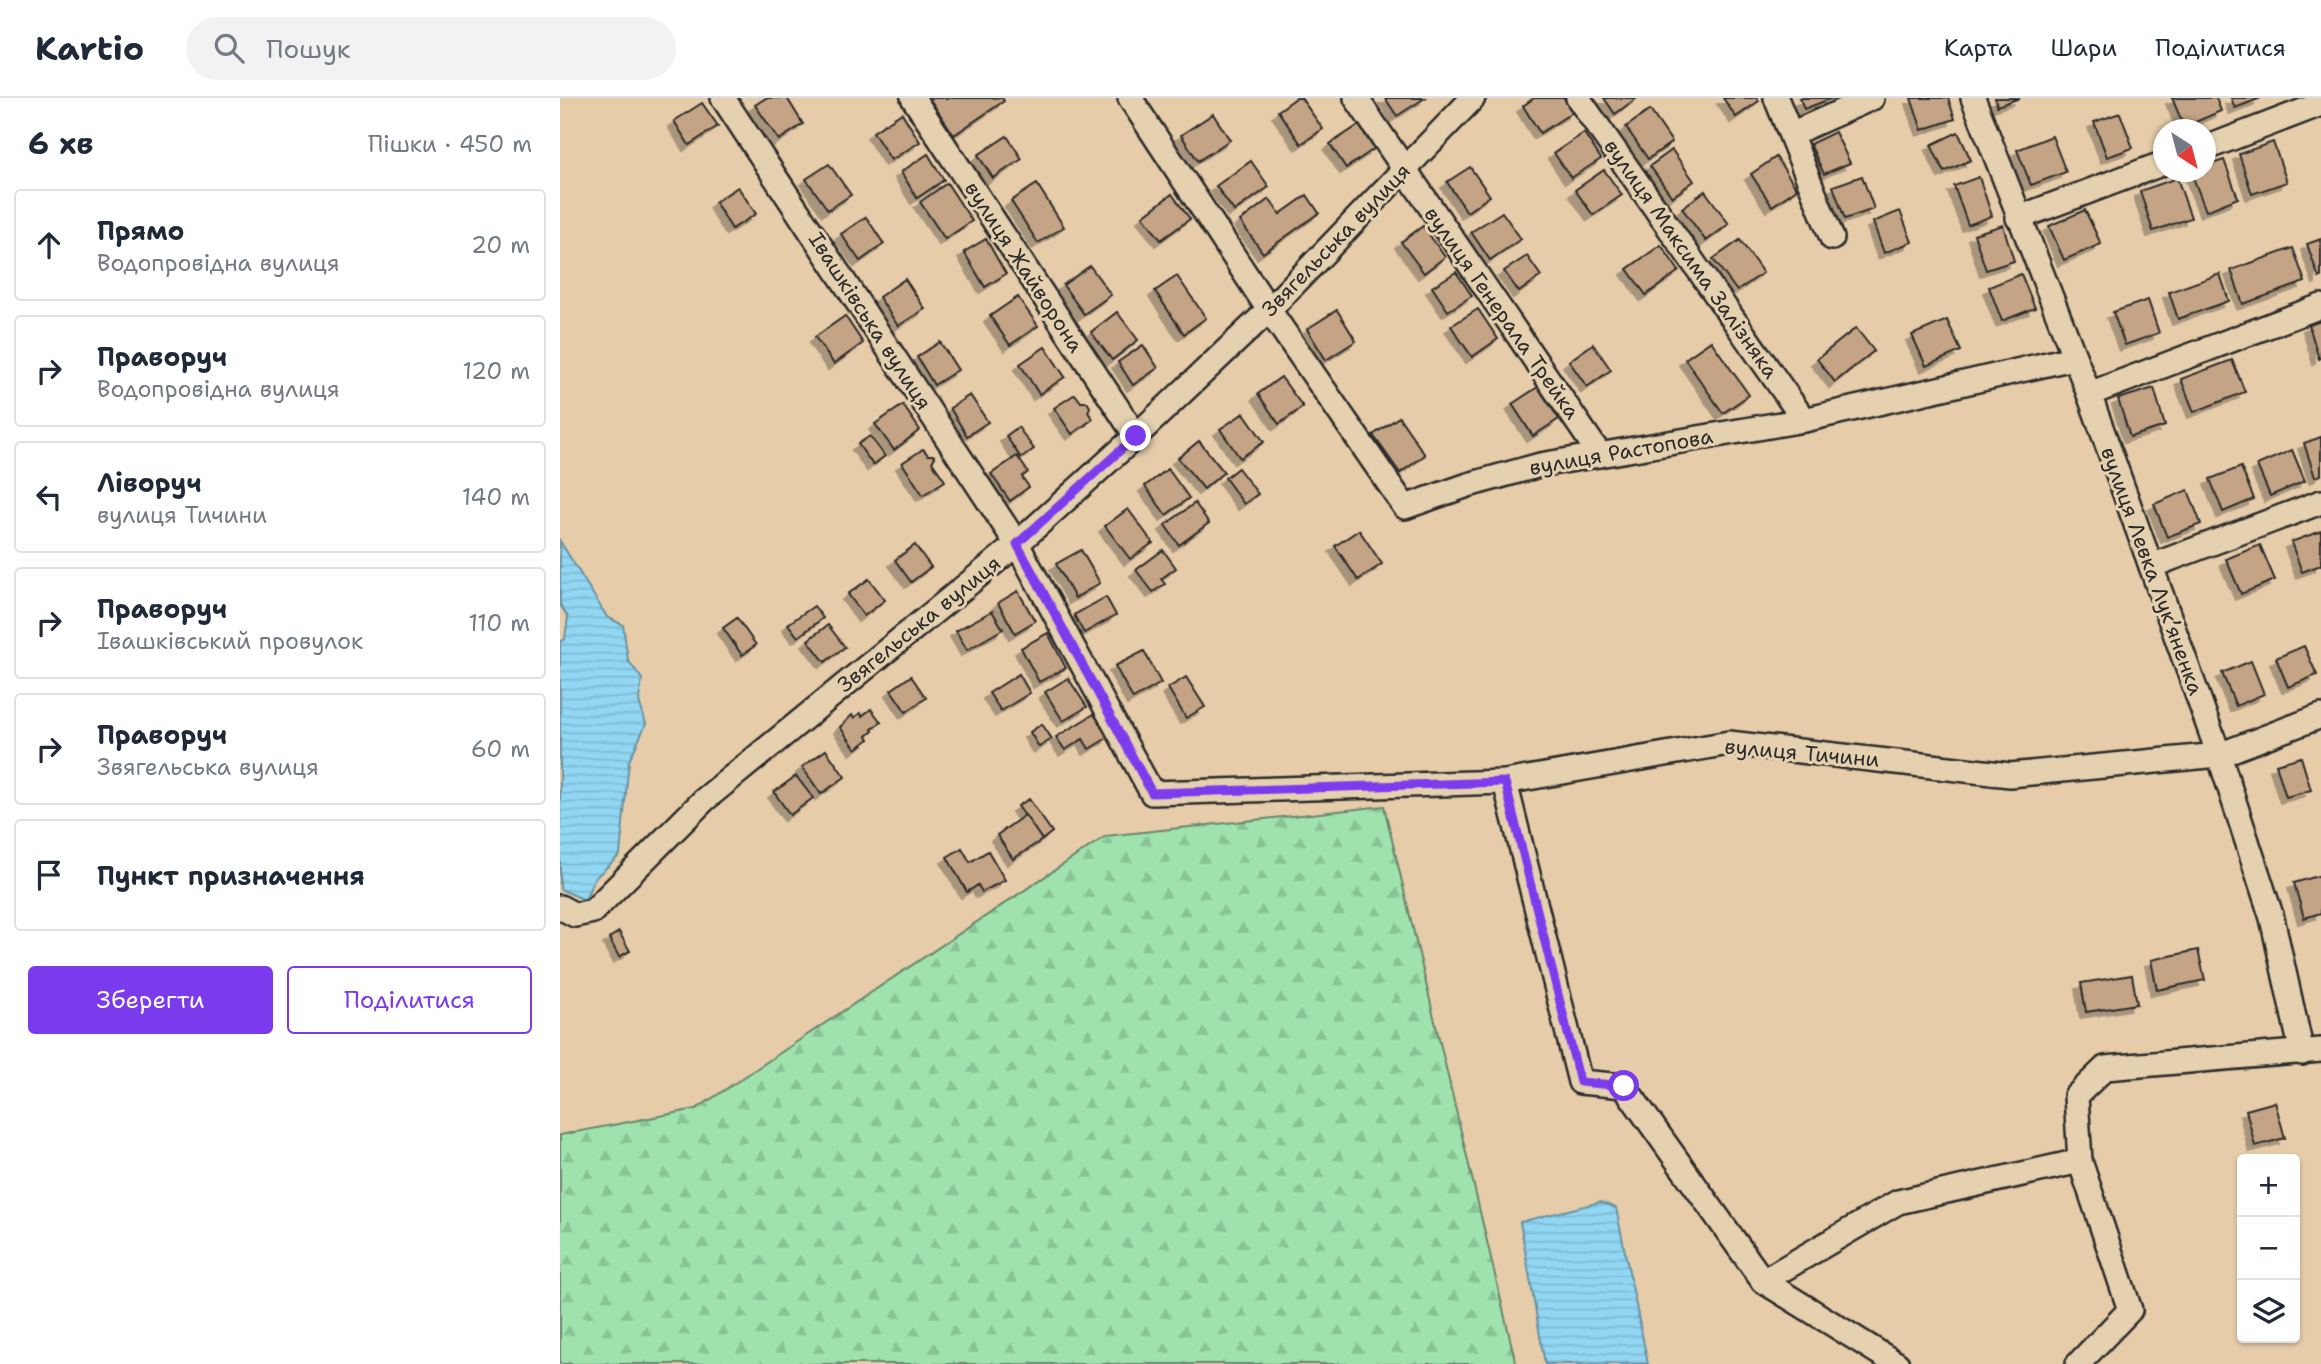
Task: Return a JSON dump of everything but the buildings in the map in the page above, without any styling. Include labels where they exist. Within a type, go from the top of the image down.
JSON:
[{"type":"street","name":"Івашківська вулиця","points":[[723,98],[1017,544],[1152,793]]},
{"type":"street","name":"вулиця Жайворона","points":[[913,98],[1136,436]]},
{"type":"street","points":[[1130,98],[1269,310]]},
{"type":"street","name":"вулиця Генерала Трейка","points":[[1356,98],[1600,455]]},
{"type":"street","name":"Звягельська вулиця","points":[[560,907],[575,915],[593,911],[704,800],[1017,544],[1269,310],[1473,98]]},
{"type":"street","name":"вулиця Максима Залізняка","points":[[1578,98],[1804,420]]},
{"type":"street","points":[[1776,98],[1832,238]]},
{"type":"street","points":[[1791,134],[1872,98]]},
{"type":"street","name":"вулиця Левка Лукʼяненка","points":[[1973,98],[2088,394],[2219,755],[2272,918],[2311,1052]]},
{"type":"street","points":[[2216,144],[2321,104]]},
{"type":"street","points":[[2018,218],[2153,167]]},
{"type":"street","points":[[2088,394],[2321,306]]},
{"type":"street","name":"вулиця Растопова","points":[[1269,310],[1405,507],[1468,485],[1540,465],[1804,420],[2073,358]]},
{"type":"street","points":[[2151,566],[2321,502]]},
{"type":"street","name":"вулиця Тичини","points":[[1152,793],[1505,782],[1729,743],[2010,775],[2219,755],[2321,716]]},
{"type":"street","points":[[1505,782],[1580,1082],[1624,1086],[1763,1281],[1897,1364]]},
{"type":"street","points":[[2078,1364],[2130,1310],[2080,1161],[2076,1096],[2105,1068],[2311,1052]]},
{"type":"street","points":[[1763,1281],[1898,1202],[2080,1161]]},
{"type":"green space","points":[[1384,806],[1516,1364],[560,1364],[560,1135],[696,1109],[1106,836]]},
{"type":"water","points":[[560,541],[607,617],[623,625],[628,660],[642,679],[639,701],[646,724],[629,761],[620,855],[594,879],[585,900],[560,889],[560,642],[565,639],[568,617],[560,605]]},
{"type":"water","points":[[1600,1202],[1616,1208],[1648,1364],[1545,1364],[1520,1222]]},
{"type":"route","points":[[1136,436],[1017,544],[1152,793],[1505,782],[1580,1082],[1624,1086]]}]
